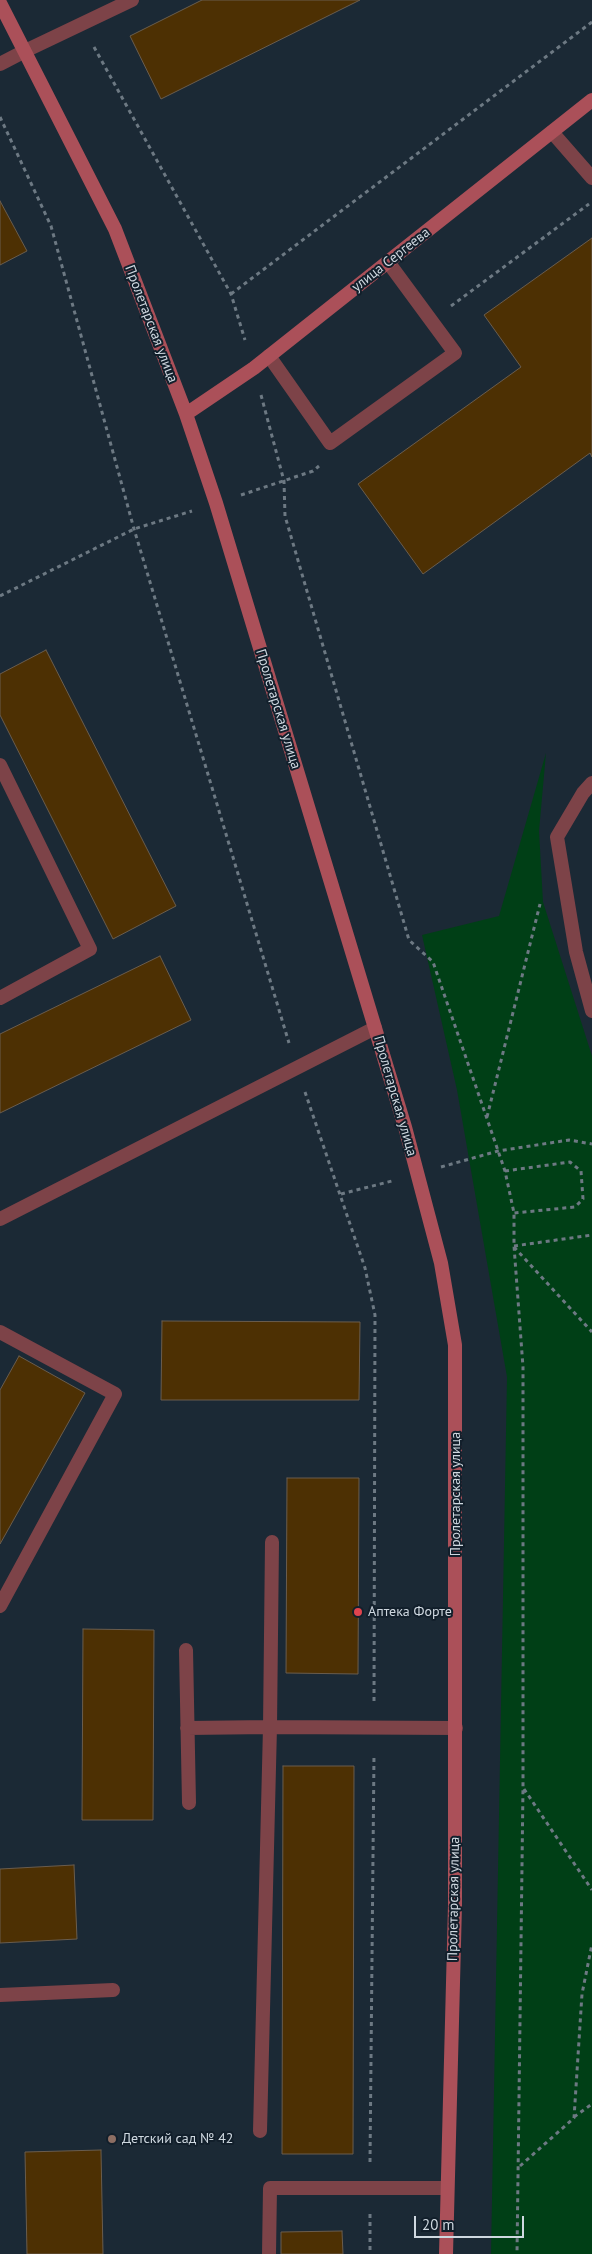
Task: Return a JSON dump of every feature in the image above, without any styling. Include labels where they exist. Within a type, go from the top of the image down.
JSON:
[{"type":"main road","name":"Пролетарская улица","points":[[0,3],[115,228],[186,414],[216,503],[405,1127],[441,1263],[455,1345],[456,1728],[446,2254]]},
{"type":"main road","name":"улица Сергеева","points":[[186,414],[254,368],[592,100]]},
{"type":"street","points":[[0,64],[132,0]]},
{"type":"street","points":[[552,132],[592,178]]},
{"type":"street","points":[[269,356],[330,443],[455,353],[388,262]]},
{"type":"street","points":[[0,765],[90,949],[0,998]]},
{"type":"street","points":[[592,783],[583,793],[557,837],[576,952],[592,1012]]},
{"type":"street","points":[[0,1219],[375,1028]]},
{"type":"street","points":[[0,1332],[115,1394],[0,1606]]},
{"type":"street","points":[[260,2131],[270,1727],[272,1542]]},
{"type":"street","points":[[186,1650],[189,1803]]},
{"type":"street","points":[[187,1728],[456,1728]]},
{"type":"street","points":[[0,1995],[113,1990]]},
{"type":"street","points":[[269,2254],[270,2188],[448,2188]]},
{"type":"path","points":[[231,294],[592,22]]},
{"type":"path","points":[[82,24],[231,294],[254,368],[284,481],[285,516],[409,940],[433,962],[505,1170],[514,1213],[514,1246],[523,1367],[524,1788],[520,2166],[517,2254]]},
{"type":"path","points":[[0,117],[51,226],[134,529],[297,1068],[365,1268],[375,1315],[370,2254]]},
{"type":"path","points":[[0,596],[134,529]]},
{"type":"path","points":[[486,1117],[542,895]]},
{"type":"path","points":[[498,1151],[569,1140],[592,1144]]},
{"type":"path","points":[[505,1170],[570,1162],[581,1171],[583,1200],[575,1207],[514,1213]]},
{"type":"path","points":[[514,1246],[590,1237],[592,1235]]},
{"type":"path","points":[[514,1246],[592,1332]]},
{"type":"path","points":[[524,1788],[592,1890]]},
{"type":"path","points":[[574,2118],[582,1994],[592,1944]]},
{"type":"path","points":[[520,2166],[592,2104]]},
{"type":"green space","points":[[546,753],[539,831],[543,902],[592,1056],[592,2254],[491,2254],[507,1377],[457,1090],[422,935],[499,916]]},
{"type":"building","points":[[202,0],[360,0],[161,99],[130,36]]},
{"type":"building","points":[[0,201],[27,251],[0,265]]},
{"type":"building","points":[[592,238],[592,457],[590,453],[423,574],[358,484],[521,367],[484,315]]},
{"type":"building","points":[[46,650],[176,906],[113,939],[0,715],[0,674]]},
{"type":"building","points":[[160,956],[191,1020],[0,1113],[0,1034]]},
{"type":"building","points":[[162,1321],[360,1322],[359,1400],[161,1400]]},
{"type":"building","points":[[19,1356],[85,1393],[0,1544],[0,1390]]},
{"type":"building","points":[[287,1478],[359,1478],[358,1674],[286,1673]]},
{"type":"building","points":[[83,1629],[154,1630],[153,1820],[82,1820]]},
{"type":"building","points":[[283,1766],[354,1766],[353,2154],[282,2154]]},
{"type":"building","points":[[74,1865],[77,1939],[0,1943],[0,1869]]},
{"type":"building","points":[[101,2150],[103,2254],[27,2254],[25,2152]]},
{"type":"building","points":[[342,2231],[343,2254],[281,2254],[281,2232]]},
{"type":"place","name":"Аптека Форте","points":[[358,1612]]},
{"type":"place","name":"Детский сад № 42","points":[[112,2139]]}]
